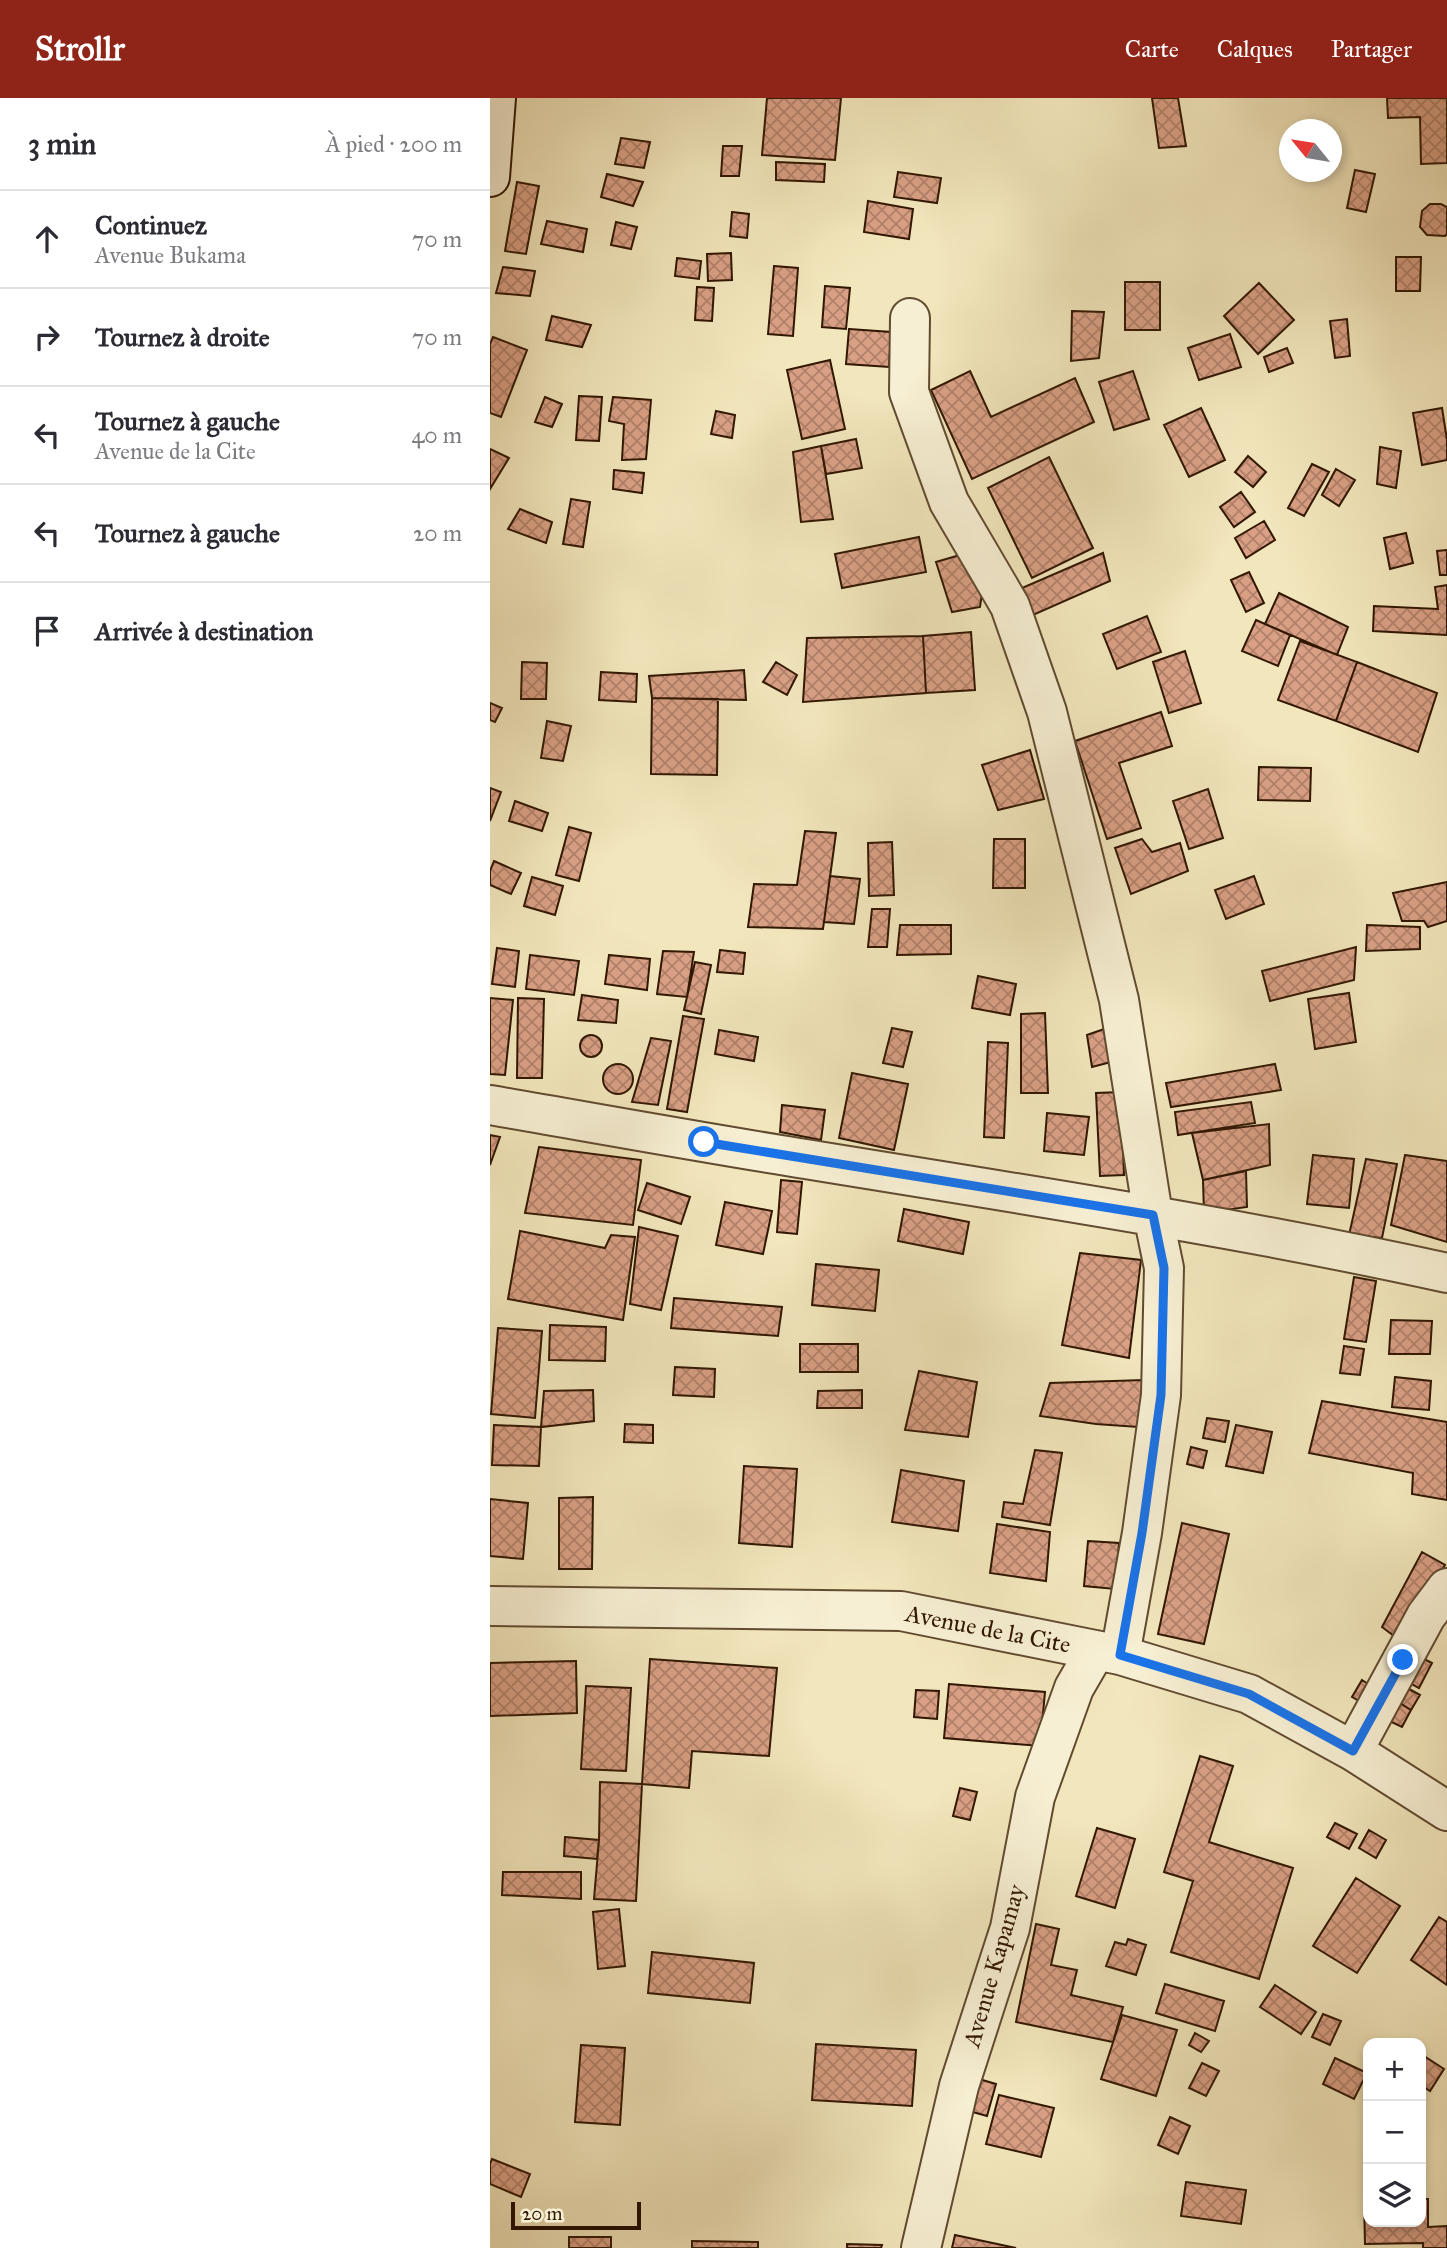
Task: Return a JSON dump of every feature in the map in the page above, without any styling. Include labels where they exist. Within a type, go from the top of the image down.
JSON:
[{"type":"street","points":[[490,177],[496,98]]},
{"type":"street","name":"Avenue Kapamay","points":[[910,318],[909,392],[949,502],[1010,606],[1046,712],[1119,1000],[1164,1268],[1161,1395],[1142,1533],[1108,1652],[1074,1688],[1035,1797],[1010,1928],[959,2086],[921,2248]]},
{"type":"street","points":[[490,1105],[1153,1215],[1447,1273]]},
{"type":"street","points":[[1353,1751],[1426,1616],[1447,1588]]},
{"type":"street","name":"Avenue de la Cite","points":[[490,1606],[901,1611],[1108,1652],[1249,1694],[1353,1751],[1447,1811]]},
{"type":"building","points":[[767,98],[841,98],[835,160],[762,155]]},
{"type":"building","points":[[1152,98],[1178,98],[1186,146],[1159,148]]},
{"type":"building","points":[[1387,98],[1447,98],[1447,163],[1421,164],[1420,117],[1388,118]]},
{"type":"building","points":[[621,138],[650,142],[644,168],[615,164]]},
{"type":"building","points":[[723,146],[742,146],[739,176],[721,176]]},
{"type":"building","points":[[776,162],[825,164],[824,182],[776,180]]},
{"type":"building","points":[[1355,170],[1375,174],[1366,212],[1347,208]]},
{"type":"building","points":[[898,172],[941,178],[937,203],[894,197]]},
{"type":"building","points":[[607,174],[643,182],[633,206],[601,197]]},
{"type":"building","points":[[517,182],[539,186],[526,254],[505,251]]},
{"type":"building","points":[[868,201],[913,209],[909,239],[864,232]]},
{"type":"building","points":[[1430,204],[1447,207],[1445,236],[1427,235],[1420,227],[1422,211]]},
{"type":"building","points":[[732,212],[749,214],[747,238],[730,236]]},
{"type":"building","points":[[547,221],[587,229],[583,252],[541,244]]},
{"type":"building","points":[[616,222],[637,227],[631,249],[611,245]]},
{"type":"building","points":[[731,253],[732,280],[708,281],[707,254]]},
{"type":"building","points":[[1396,257],[1421,257],[1420,291],[1396,291]]},
{"type":"building","points":[[677,258],[701,261],[699,279],[675,276]]},
{"type":"building","points":[[774,266],[798,268],[793,336],[768,334]]},
{"type":"building","points":[[503,267],[535,271],[530,296],[496,293]]},
{"type":"building","points":[[1125,282],[1160,282],[1160,330],[1125,330]]},
{"type":"building","points":[[1259,283],[1294,320],[1258,354],[1224,316]]},
{"type":"building","points":[[825,286],[850,288],[846,329],[822,327]]},
{"type":"building","points":[[697,287],[714,288],[712,321],[695,320]]},
{"type":"building","points":[[1072,311],[1104,312],[1099,358],[1071,361]]},
{"type":"building","points":[[552,316],[591,325],[582,347],[546,340]]},
{"type":"building","points":[[1347,319],[1350,356],[1335,358],[1330,321]]},
{"type":"building","points":[[849,329],[891,332],[889,367],[846,364]]},
{"type":"building","points":[[1230,334],[1241,367],[1199,380],[1188,348]]},
{"type":"building","points":[[493,337],[527,350],[501,417],[490,413],[490,344]]},
{"type":"building","points":[[1287,348],[1293,363],[1269,372],[1264,357]]},
{"type":"building","points":[[830,360],[845,429],[802,439],[787,370]]},
{"type":"building","points":[[970,371],[991,417],[1075,378],[1094,422],[972,479],[931,390]]},
{"type":"building","points":[[1133,371],[1149,419],[1114,430],[1099,382]]},
{"type":"building","points":[[579,396],[602,397],[599,441],[576,440]]},
{"type":"building","points":[[545,397],[562,404],[552,427],[535,422]]},
{"type":"building","points":[[613,397],[651,400],[646,459],[622,460],[624,424],[609,421]]},
{"type":"building","points":[[1201,408],[1225,460],[1189,477],[1164,425]]},
{"type":"building","points":[[1442,408],[1447,460],[1422,465],[1413,413]]},
{"type":"building","points":[[716,411],[735,415],[732,438],[711,434]]},
{"type":"building","points":[[856,439],[862,468],[826,474],[821,446]]},
{"type":"building","points":[[821,446],[833,519],[801,522],[793,452]]},
{"type":"building","points":[[1380,447],[1401,451],[1396,488],[1377,484]]},
{"type":"building","points":[[490,449],[509,458],[490,489]]},
{"type":"building","points":[[1248,456],[1266,472],[1253,487],[1235,472]]},
{"type":"building","points":[[1049,457],[1093,548],[1032,578],[988,488]]},
{"type":"building","points":[[1312,464],[1329,472],[1304,516],[1288,508]]},
{"type":"building","points":[[1336,469],[1355,480],[1339,506],[1322,495]]},
{"type":"building","points":[[614,470],[644,473],[642,493],[613,489]]},
{"type":"building","points":[[1241,492],[1255,512],[1234,527],[1220,507]]},
{"type":"building","points":[[571,499],[590,502],[583,547],[563,544]]},
{"type":"building","points":[[520,509],[552,522],[546,543],[508,529]]},
{"type":"building","points":[[1264,521],[1275,540],[1246,558],[1235,538]]},
{"type":"building","points":[[1406,533],[1413,563],[1390,569],[1384,538]]},
{"type":"building","points":[[919,537],[926,572],[842,588],[835,554]]},
{"type":"building","points":[[1447,550],[1447,575],[1440,575],[1437,551]]},
{"type":"building","points":[[1103,553],[1110,581],[1033,615],[1022,588]]},
{"type":"building","points":[[960,555],[982,593],[980,607],[952,612],[936,562]]},
{"type":"building","points":[[1249,572],[1264,603],[1246,612],[1231,580]]},
{"type":"building","points":[[1447,585],[1447,635],[1373,631],[1374,606],[1438,609],[1435,587]]},
{"type":"building","points":[[1279,593],[1348,627],[1337,655],[1265,624]]},
{"type":"building","points":[[1147,616],[1161,652],[1117,669],[1103,634]]},
{"type":"building","points":[[1256,620],[1290,635],[1278,666],[1242,651]]},
{"type":"building","points":[[971,632],[975,690],[926,693],[923,636]]},
{"type":"building","points":[[923,636],[926,693],[803,702],[807,638]]},
{"type":"building","points":[[1300,641],[1357,662],[1336,721],[1278,700]]},
{"type":"building","points":[[1185,651],[1201,703],[1169,713],[1153,662]]},
{"type":"building","points":[[522,662],[547,663],[546,699],[521,699]]},
{"type":"building","points":[[776,662],[797,675],[787,695],[763,682]]},
{"type":"building","points":[[1357,662],[1437,693],[1418,752],[1336,721]]},
{"type":"building","points":[[744,670],[746,700],[652,698],[649,676]]},
{"type":"building","points":[[601,672],[637,674],[636,702],[599,700]]},
{"type":"building","points":[[652,698],[718,699],[717,775],[651,774]]},
{"type":"building","points":[[490,703],[502,708],[495,722],[490,720]]},
{"type":"building","points":[[1161,712],[1172,746],[1119,763],[1141,828],[1107,839],[1075,741]]},
{"type":"building","points":[[547,721],[571,726],[563,761],[541,758]]},
{"type":"building","points":[[1030,750],[1044,799],[998,810],[982,765]]},
{"type":"building","points":[[1259,767],[1311,768],[1310,801],[1258,800]]},
{"type":"building","points":[[490,788],[501,792],[490,821]]},
{"type":"building","points":[[1208,789],[1223,838],[1189,849],[1173,801]]},
{"type":"building","points":[[515,801],[548,813],[542,831],[509,821]]},
{"type":"building","points":[[569,827],[591,833],[579,881],[556,875]]},
{"type":"building","points":[[805,831],[836,833],[823,929],[748,927],[754,884],[797,885]]},
{"type":"building","points":[[994,839],[1025,839],[1025,888],[993,888]]},
{"type":"building","points":[[1142,839],[1152,852],[1180,843],[1188,871],[1131,894],[1115,848]]},
{"type":"building","points":[[892,842],[894,895],[869,896],[868,843]]},
{"type":"building","points":[[494,861],[521,873],[511,894],[490,885],[490,871]]},
{"type":"building","points":[[830,876],[860,879],[854,924],[824,922]]},
{"type":"building","points":[[1254,876],[1264,904],[1226,919],[1215,890]]},
{"type":"building","points":[[532,877],[563,886],[555,915],[524,906]]},
{"type":"building","points":[[1447,882],[1447,921],[1428,927],[1424,921],[1402,921],[1393,893]]},
{"type":"building","points":[[872,909],[890,909],[887,947],[868,947]]},
{"type":"building","points":[[900,925],[951,925],[951,954],[897,955]]},
{"type":"building","points":[[1367,925],[1420,927],[1420,949],[1366,951]]},
{"type":"building","points":[[1356,947],[1354,980],[1270,1001],[1262,971]]},
{"type":"building","points":[[497,948],[519,951],[515,987],[492,984]]},
{"type":"building","points":[[720,950],[745,953],[743,974],[717,972]]},
{"type":"building","points":[[663,951],[694,952],[687,997],[657,994]]},
{"type":"building","points":[[530,955],[579,961],[574,995],[526,989]]},
{"type":"building","points":[[609,955],[650,959],[647,990],[605,984]]},
{"type":"building","points":[[695,962],[711,965],[701,1014],[684,1010]]},
{"type":"building","points":[[978,976],[1016,984],[1010,1015],[972,1008]]},
{"type":"building","points":[[1349,993],[1356,1042],[1315,1049],[1308,999]]},
{"type":"building","points":[[582,995],[618,1000],[616,1023],[578,1020]]},
{"type":"building","points":[[490,998],[513,1000],[505,1075],[490,1074]]},
{"type":"building","points":[[518,998],[544,999],[542,1078],[517,1078]]},
{"type":"building","points":[[1045,1013],[1048,1093],[1021,1093],[1021,1014]]},
{"type":"building","points":[[683,1016],[704,1019],[687,1112],[667,1109]]},
{"type":"building","points":[[892,1028],[912,1032],[903,1067],[883,1063]]},
{"type":"building","points":[[1104,1029],[1111,1062],[1092,1067],[1087,1035]]},
{"type":"building","points":[[719,1030],[758,1037],[754,1061],[715,1054]]},
{"type":"building","points":[[591,1035],[599,1038],[602,1046],[599,1054],[591,1057],[583,1054],[580,1046],[583,1038]]},
{"type":"building","points":[[651,1038],[671,1041],[658,1105],[632,1102]]},
{"type":"building","points":[[988,1042],[1008,1043],[1004,1138],[984,1137]]},
{"type":"building","points":[[618,1064],[629,1068],[633,1079],[629,1090],[618,1094],[607,1090],[603,1079],[607,1068]]},
{"type":"building","points":[[1275,1064],[1281,1090],[1171,1107],[1166,1083]]},
{"type":"building","points":[[852,1073],[908,1084],[894,1150],[839,1138]]},
{"type":"building","points":[[1121,1092],[1124,1175],[1100,1176],[1096,1093]]},
{"type":"building","points":[[1251,1102],[1255,1123],[1178,1135],[1175,1112]]},
{"type":"building","points":[[782,1105],[825,1110],[821,1140],[780,1132]]},
{"type":"building","points":[[1047,1113],[1089,1117],[1084,1155],[1044,1151]]},
{"type":"building","points":[[1269,1124],[1270,1165],[1203,1180],[1192,1133]]},
{"type":"building","points":[[490,1135],[500,1137],[490,1165]]},
{"type":"building","points":[[539,1147],[641,1160],[633,1225],[525,1213]]},
{"type":"building","points":[[1313,1155],[1354,1159],[1349,1208],[1307,1204]]},
{"type":"building","points":[[1405,1155],[1447,1161],[1447,1242],[1391,1225]]},
{"type":"building","points":[[1366,1159],[1397,1164],[1382,1238],[1349,1235]]},
{"type":"building","points":[[1246,1171],[1247,1207],[1204,1213],[1203,1180]]},
{"type":"building","points":[[781,1180],[802,1182],[797,1234],[777,1232]]},
{"type":"building","points":[[647,1183],[690,1197],[681,1224],[638,1210]]},
{"type":"building","points":[[725,1202],[772,1211],[763,1254],[716,1245]]},
{"type":"building","points":[[904,1209],[969,1222],[963,1254],[898,1241]]},
{"type":"building","points":[[639,1227],[678,1236],[661,1310],[630,1304]]},
{"type":"building","points":[[520,1231],[605,1248],[611,1235],[635,1237],[623,1320],[508,1299]]},
{"type":"building","points":[[1080,1253],[1141,1260],[1129,1358],[1062,1345]]},
{"type":"building","points":[[816,1264],[879,1270],[875,1311],[812,1305]]},
{"type":"building","points":[[1354,1277],[1376,1281],[1366,1342],[1344,1339]]},
{"type":"building","points":[[674,1298],[782,1307],[778,1336],[671,1328]]},
{"type":"building","points":[[1391,1320],[1432,1321],[1430,1354],[1389,1354]]},
{"type":"building","points":[[550,1325],[606,1327],[605,1361],[549,1360]]},
{"type":"building","points":[[498,1328],[542,1331],[535,1418],[491,1414]]},
{"type":"building","points":[[800,1344],[858,1344],[858,1372],[800,1372]]},
{"type":"building","points":[[1344,1346],[1364,1349],[1360,1375],[1340,1373]]},
{"type":"building","points":[[675,1367],[715,1369],[714,1397],[673,1395]]},
{"type":"building","points":[[919,1371],[977,1382],[968,1437],[905,1430]]},
{"type":"building","points":[[1395,1377],[1431,1381],[1429,1410],[1392,1407]]},
{"type":"building","points":[[1144,1380],[1138,1427],[1040,1416],[1050,1383]]},
{"type":"building","points":[[593,1390],[594,1421],[541,1427],[544,1391]]},
{"type":"building","points":[[862,1390],[862,1408],[817,1408],[818,1391]]},
{"type":"building","points":[[1322,1401],[1447,1422],[1447,1500],[1412,1494],[1413,1473],[1309,1453]]},
{"type":"building","points":[[1207,1418],[1229,1421],[1225,1442],[1203,1438]]},
{"type":"building","points":[[625,1424],[653,1425],[653,1443],[624,1442]]},
{"type":"building","points":[[494,1425],[541,1427],[539,1466],[492,1465]]},
{"type":"building","points":[[1236,1425],[1272,1432],[1263,1473],[1226,1466]]},
{"type":"building","points":[[1191,1447],[1207,1451],[1203,1468],[1187,1464]]},
{"type":"building","points":[[1035,1450],[1062,1453],[1050,1525],[1002,1517],[1004,1502],[1023,1504]]},
{"type":"building","points":[[744,1466],[797,1469],[792,1547],[739,1543]]},
{"type":"building","points":[[901,1470],[964,1481],[958,1531],[892,1522]]},
{"type":"building","points":[[593,1497],[592,1569],[559,1569],[559,1498]]},
{"type":"building","points":[[490,1499],[528,1503],[523,1559],[490,1556]]},
{"type":"building","points":[[1182,1523],[1229,1534],[1204,1644],[1158,1634]]},
{"type":"building","points":[[997,1524],[1050,1532],[1046,1581],[990,1573]]},
{"type":"building","points":[[1088,1541],[1119,1543],[1115,1589],[1084,1586]]},
{"type":"building","points":[[1422,1552],[1445,1565],[1402,1642],[1382,1627]]},
{"type":"building","points":[[1416,1655],[1432,1663],[1419,1688],[1403,1679]]},
{"type":"building","points":[[650,1659],[777,1668],[769,1756],[692,1751],[689,1788],[642,1784]]},
{"type":"building","points":[[576,1661],[577,1713],[490,1716],[490,1663]]},
{"type":"building","points":[[1362,1680],[1376,1689],[1366,1705],[1352,1697]]},
{"type":"building","points":[[949,1684],[1045,1692],[1040,1746],[944,1738]]},
{"type":"building","points":[[1400,1684],[1420,1695],[1411,1710],[1392,1698]]},
{"type":"building","points":[[586,1686],[631,1688],[626,1771],[581,1769]]},
{"type":"building","points":[[916,1690],[939,1691],[937,1719],[914,1717]]},
{"type":"building","points":[[1392,1698],[1411,1710],[1402,1727],[1381,1717]]},
{"type":"building","points":[[1200,1756],[1233,1766],[1209,1842],[1293,1868],[1259,1979],[1171,1952],[1193,1881],[1164,1872]]},
{"type":"building","points":[[600,1782],[642,1784],[636,1901],[594,1899]]},
{"type":"building","points":[[960,1788],[977,1792],[970,1820],[953,1816]]},
{"type":"building","points":[[1335,1823],[1357,1834],[1349,1849],[1327,1837]]},
{"type":"building","points":[[1097,1828],[1135,1839],[1115,1908],[1076,1896]]},
{"type":"building","points":[[1369,1830],[1386,1840],[1376,1858],[1359,1848]]},
{"type":"building","points":[[565,1837],[599,1840],[597,1859],[564,1856]]},
{"type":"building","points":[[503,1872],[581,1872],[581,1899],[502,1895]]},
{"type":"building","points":[[1356,1878],[1400,1906],[1357,1973],[1313,1946]]},
{"type":"building","points":[[619,1909],[625,1966],[598,1969],[593,1912]]},
{"type":"building","points":[[1439,1917],[1447,1922],[1447,1985],[1411,1960]]},
{"type":"building","points":[[1036,1924],[1059,1929],[1051,1965],[1077,1970],[1071,1995],[1123,2007],[1113,2042],[1016,2022]]},
{"type":"building","points":[[1128,1939],[1146,1945],[1136,1975],[1106,1966],[1115,1942],[1126,1945]]},
{"type":"building","points":[[652,1952],[754,1963],[750,2003],[648,1993]]},
{"type":"building","points":[[1165,1984],[1224,2001],[1215,2031],[1156,2013]]},
{"type":"building","points":[[1275,1985],[1316,2012],[1301,2034],[1260,2007]]},
{"type":"building","points":[[1323,2014],[1341,2021],[1330,2045],[1312,2037]]},
{"type":"building","points":[[1122,2015],[1177,2030],[1156,2096],[1101,2079]]},
{"type":"building","points":[[1195,2033],[1209,2041],[1201,2052],[1189,2045]]},
{"type":"building","points":[[816,2044],[916,2050],[912,2106],[812,2100]]},
{"type":"building","points":[[581,2045],[625,2048],[620,2125],[575,2122]]},
{"type":"building","points":[[1426,2057],[1444,2069],[1430,2091],[1426,2088]]},
{"type":"building","points":[[1335,2058],[1363,2071],[1363,2081],[1354,2099],[1323,2084]]},
{"type":"building","points":[[1202,2063],[1219,2071],[1206,2096],[1189,2088]]},
{"type":"building","points":[[979,2079],[996,2084],[987,2116],[969,2111]]},
{"type":"building","points":[[999,2095],[1054,2108],[1041,2157],[986,2144]]},
{"type":"building","points":[[1170,2117],[1190,2126],[1178,2154],[1158,2145]]},
{"type":"building","points":[[492,2159],[530,2174],[521,2197],[490,2184]]},
{"type":"building","points":[[1186,2182],[1246,2190],[1241,2224],[1181,2216]]},
{"type":"building","points":[[1426,2199],[1428,2227],[1447,2226],[1447,2248],[1423,2248],[1423,2243],[1365,2244],[1365,2227],[1426,2227]]},
{"type":"building","points":[[955,2235],[1016,2248],[952,2248]]},
{"type":"building","points":[[569,2237],[611,2237],[611,2248],[569,2248]]},
{"type":"building","points":[[692,2241],[758,2242],[758,2248],[692,2248]]},
{"type":"building","points":[[847,2244],[882,2245],[881,2248],[847,2248]]},
{"type":"route","points":[[704,1142],[1153,1215],[1164,1268],[1161,1395],[1142,1533],[1120,1655],[1249,1694],[1353,1751],[1403,1660]]}]
